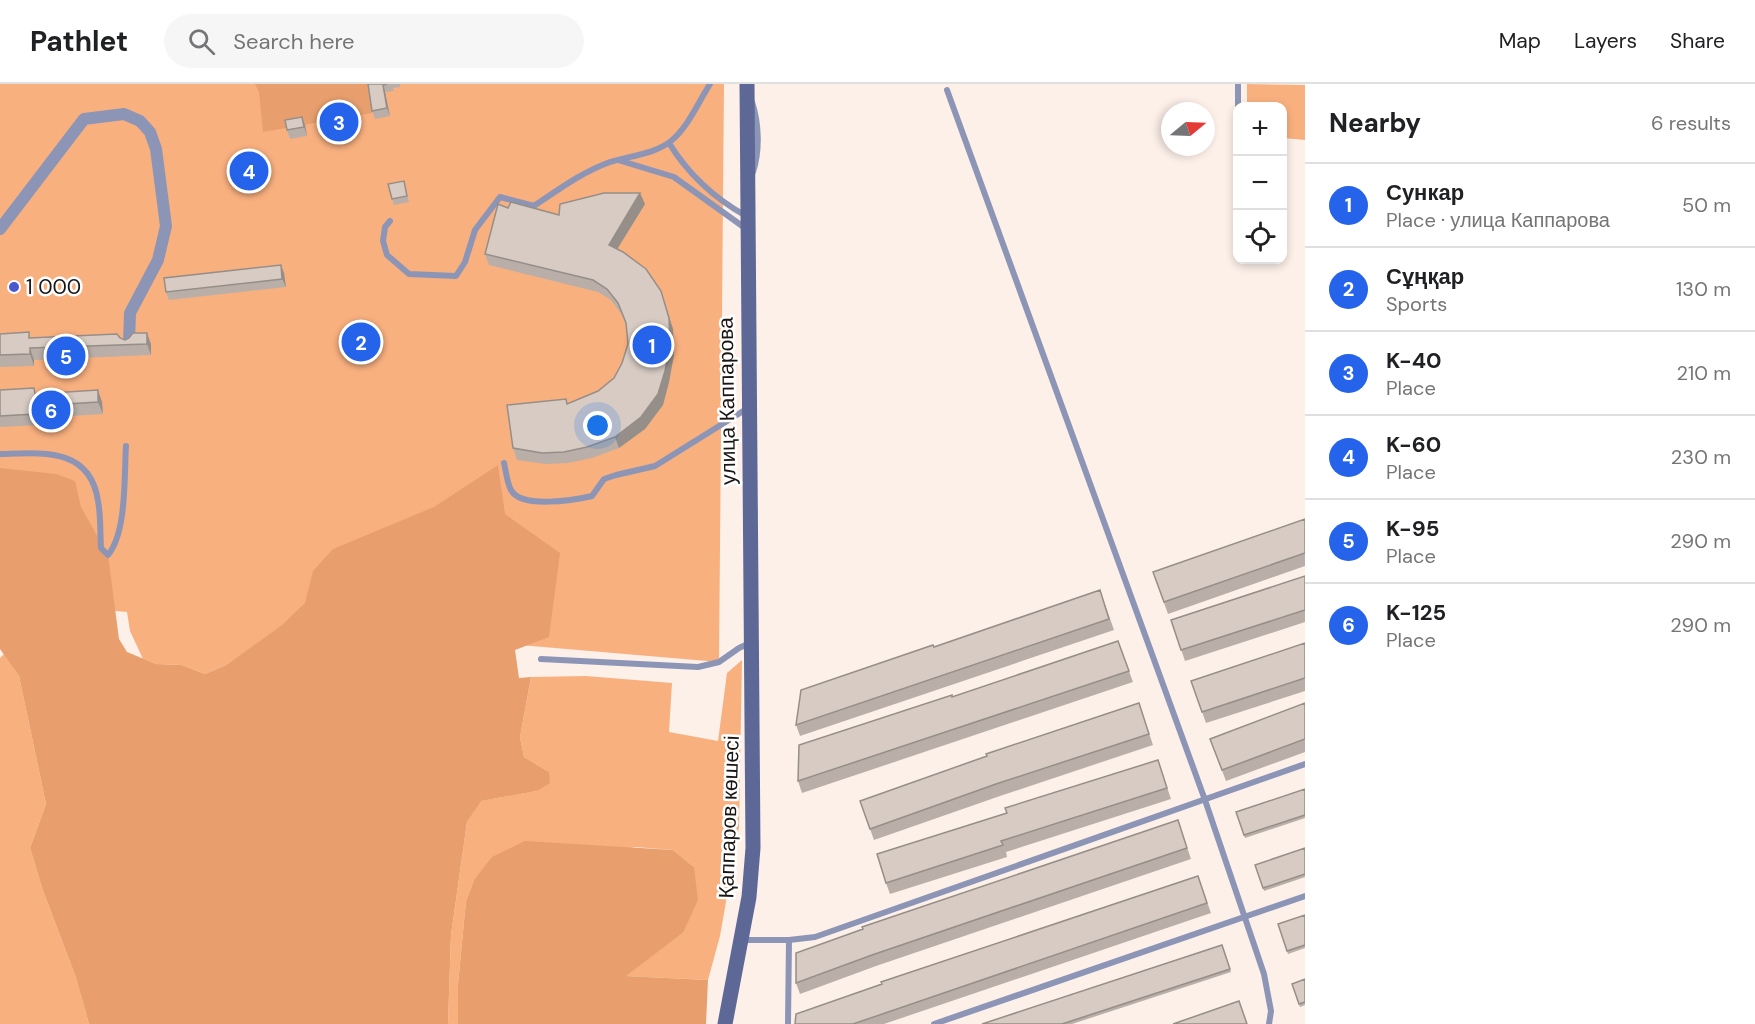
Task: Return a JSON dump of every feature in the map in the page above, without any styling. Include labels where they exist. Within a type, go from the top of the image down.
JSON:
[{"type":"street","name":"улица Каппарова","points":[[747,84],[750,643],[753,718]]},
{"type":"street","points":[[0,229],[84,119],[124,114],[140,121],[150,132],[156,149],[166,226],[158,260],[129,313],[129,343]]},
{"type":"street","name":"Қаппаров көшесі","points":[[725,1024],[749,897],[753,848],[753,718]]},
{"type":"lane","points":[[390,221],[385,227],[383,241],[387,255],[409,274],[456,276],[465,262],[475,230],[500,197],[534,206],[570,182],[618,160],[669,142],[682,130],[710,84]]},
{"type":"lane","points":[[1238,84],[1238,102]]},
{"type":"lane","points":[[947,90],[1245,915],[1269,995],[1271,1011],[1269,1024]]},
{"type":"lane","points":[[669,142],[693,176],[747,222]]},
{"type":"lane","points":[[618,160],[674,177],[747,222]]},
{"type":"lane","points":[[504,463],[511,490],[516,496],[526,500],[538,502],[592,496],[604,479],[655,466],[749,408]]},
{"type":"lane","points":[[0,454],[34,453],[67,457],[81,467],[92,479],[98,500],[101,548],[108,555],[115,547],[121,529],[126,446]]},
{"type":"lane","points":[[541,659],[698,667],[719,662],[750,643]]},
{"type":"lane","points":[[740,940],[789,940],[815,937],[1305,764]]},
{"type":"lane","points":[[934,1024],[1305,896]]},
{"type":"lane","points":[[788,1024],[789,940]]},
{"type":"shaded area","points":[[0,84],[724,84],[719,662],[283,625],[226,665],[205,674],[182,665],[156,664],[143,659],[130,631],[127,612],[0,601]]},
{"type":"shaded area","points":[[255,84],[370,84],[372,113],[263,132],[259,92]]},
{"type":"shaded area","points":[[1247,84],[1305,85],[1305,140],[1287,138],[1287,102],[1247,102]]},
{"type":"shaded area","points":[[498,465],[505,514],[560,553],[549,637],[515,650],[519,678],[531,677],[520,737],[524,757],[549,772],[550,783],[537,791],[481,801],[467,822],[451,935],[448,1024],[89,1024],[75,975],[42,888],[30,848],[46,804],[19,676],[0,649],[0,468],[56,474],[75,481],[81,507],[108,555],[119,639],[127,652],[156,664],[182,665],[205,674],[226,665],[282,625],[305,603],[313,571],[333,549],[434,507]]},
{"type":"shaded area","points":[[4,654],[19,676],[46,804],[30,848],[42,888],[75,975],[89,1024],[0,1024],[0,658]]},
{"type":"shaded area","points":[[742,660],[739,827],[720,936],[708,980],[625,976],[683,933],[694,867],[673,850],[635,847],[474,880],[466,901],[458,984],[458,1024],[448,1024],[451,935],[467,822],[480,801],[537,791],[549,772],[524,757],[520,737],[531,677],[586,676],[672,683],[669,732],[718,741],[727,673]]},
{"type":"shaded area","points":[[525,841],[673,850],[694,867],[698,900],[683,933],[626,976],[708,980],[706,1024],[458,1024],[458,984],[466,901],[474,880],[492,857]]},
{"type":"building","points":[[368,84],[387,84],[383,85],[387,108],[372,111]]},
{"type":"building","points":[[302,117],[304,127],[287,130],[285,120]]},
{"type":"building","points":[[404,181],[407,196],[392,199],[388,184]]},
{"type":"building","points":[[604,193],[640,193],[609,245],[646,269],[661,291],[669,318],[670,344],[658,394],[641,417],[615,437],[564,452],[542,453],[513,448],[507,405],[566,399],[567,404],[598,391],[614,378],[628,344],[626,323],[618,303],[607,289],[593,280],[485,254],[498,204],[508,208],[511,202],[559,215],[560,204]]},
{"type":"building","points":[[281,265],[282,279],[166,292],[164,278]]},
{"type":"building","points":[[29,332],[29,338],[117,334],[125,340],[133,333],[147,333],[147,344],[30,348],[30,354],[0,355],[0,334]]},
{"type":"building","points":[[34,388],[35,394],[98,390],[98,402],[35,406],[35,414],[0,416],[0,390]]},
{"type":"building","points":[[1305,519],[1305,553],[1164,602],[1153,572]]},
{"type":"building","points":[[1305,576],[1305,610],[1181,650],[1171,620]]},
{"type":"building","points":[[1100,590],[1109,619],[796,725],[801,690]]},
{"type":"building","points":[[1118,641],[1129,671],[798,781],[799,745]]},
{"type":"building","points":[[1305,643],[1305,678],[1202,712],[1191,681]]},
{"type":"building","points":[[1139,703],[1149,734],[996,784],[870,829],[860,801],[987,756],[986,754]]},
{"type":"building","points":[[1305,703],[1305,739],[1222,770],[1210,739]]},
{"type":"building","points":[[1158,760],[1167,788],[1001,841],[1003,845],[886,883],[877,854],[1007,813],[1005,808]]},
{"type":"building","points":[[1305,789],[1305,815],[1244,835],[1236,812]]},
{"type":"building","points":[[1178,820],[1187,848],[796,983],[796,953],[863,929],[862,927]]},
{"type":"building","points":[[1305,848],[1305,874],[1263,888],[1255,865]]},
{"type":"building","points":[[1198,876],[1207,903],[853,1024],[795,1024],[796,1014],[882,984],[881,982]]},
{"type":"building","points":[[1305,915],[1305,945],[1287,951],[1278,924]]},
{"type":"building","points":[[1222,945],[1230,969],[1062,1024],[982,1024]]},
{"type":"building","points":[[1305,979],[1305,1002],[1299,1004],[1292,984]]},
{"type":"building","points":[[1239,1001],[1247,1024],[1173,1024]]},
{"type":"place","name":"K-40","points":[[339,122]]},
{"type":"place","name":"K-60","points":[[249,171]]},
{"type":"place","name":"1 000","points":[[14,287]]},
{"type":"place","name":"Сұңқар","points":[[361,342]]},
{"type":"place","name":"Сункар","points":[[652,345]]},
{"type":"place","name":"K-95","points":[[66,356]]},
{"type":"place","name":"K-125","points":[[51,410]]}]
